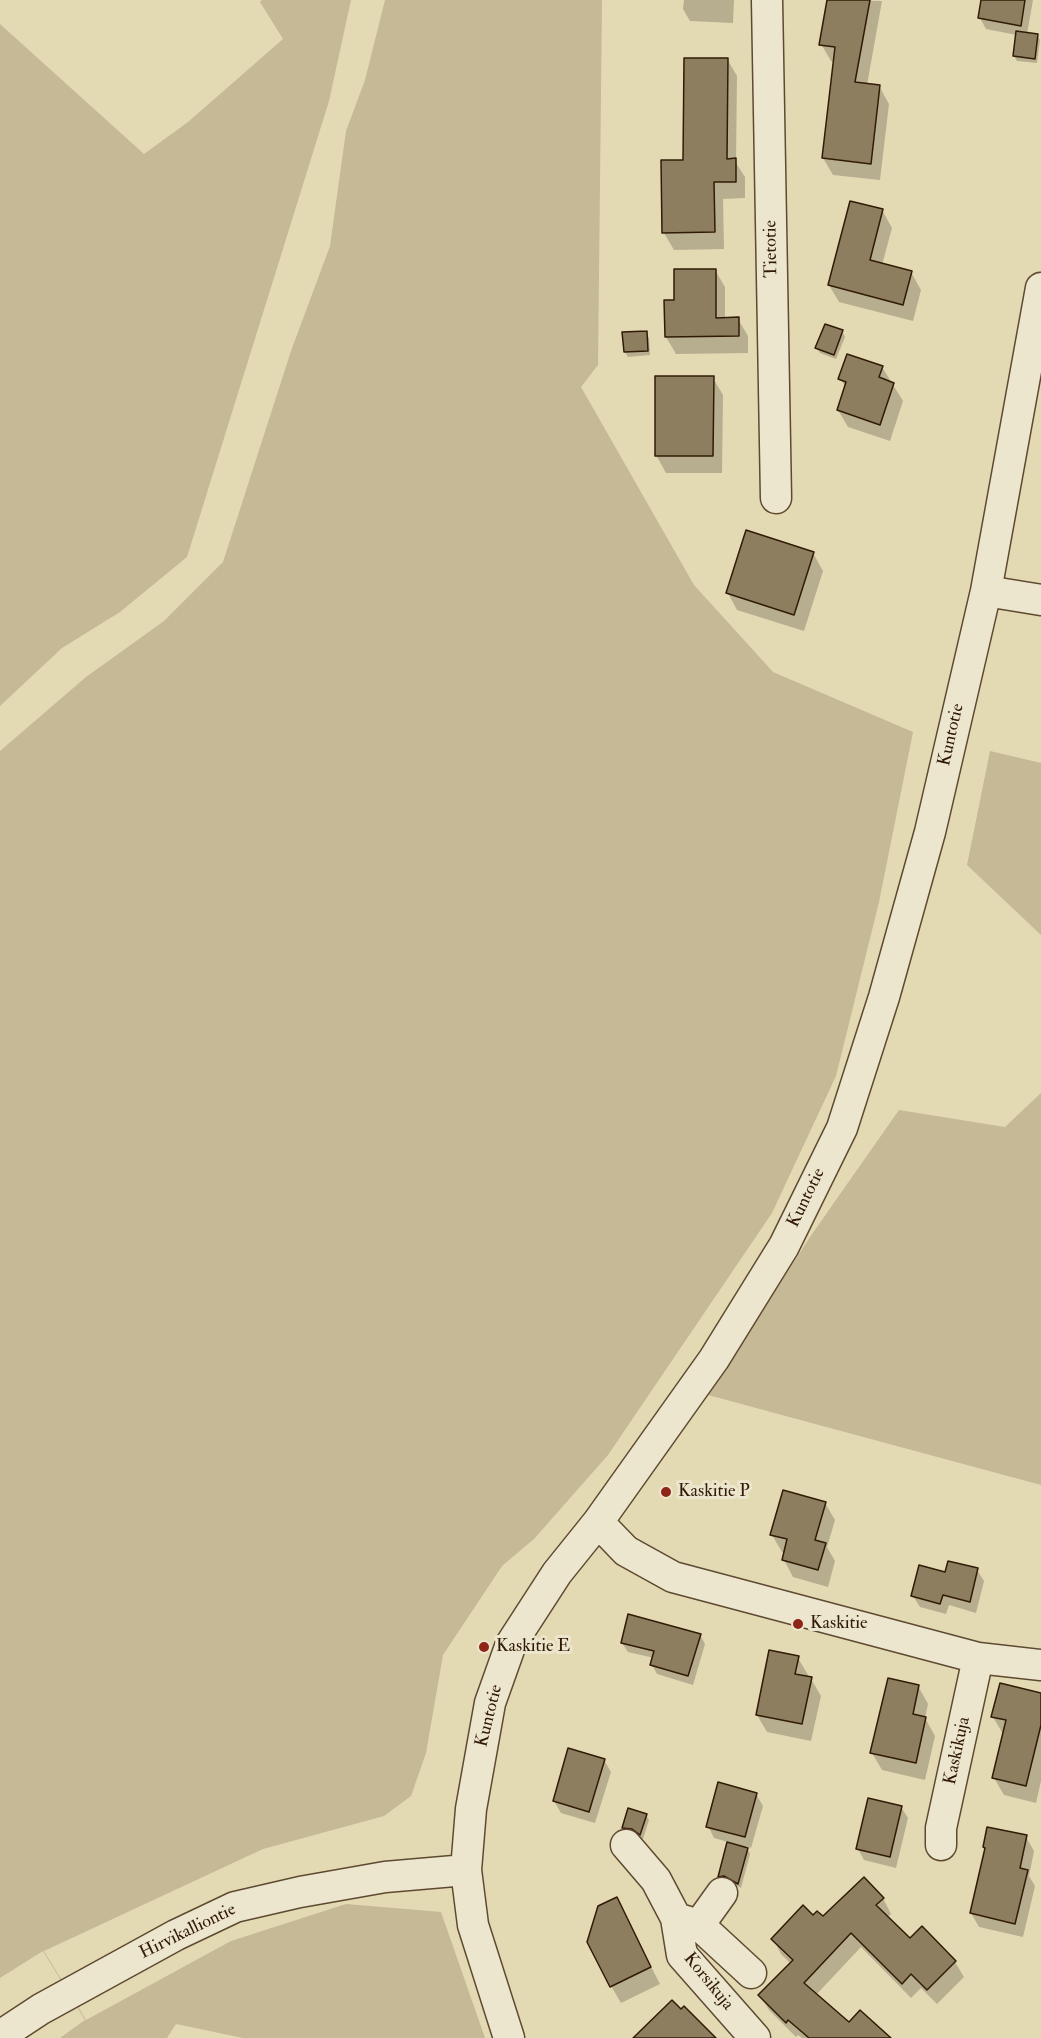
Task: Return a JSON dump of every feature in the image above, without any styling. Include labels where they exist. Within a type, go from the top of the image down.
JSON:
[{"type":"street","name":"Tietotie","points":[[767,0],[776,498]]},
{"type":"street","name":"Kuntotie","points":[[509,2038],[473,1925],[466,1870],[471,1809],[490,1703],[511,1644],[557,1573],[598,1522],[714,1359],[784,1246],[842,1128],[884,997],[930,832],[986,591],[1041,288]]},
{"type":"street","points":[[986,591],[1041,600]]},
{"type":"street","points":[[598,1522],[626,1551],[673,1577],[978,1658],[1041,1665]]},
{"type":"street","name":"Kaskikuja","points":[[941,1845],[941,1828],[978,1658]]},
{"type":"street","points":[[626,1845],[687,1921],[751,1973]]},
{"type":"street","name":"Hirvikalliontie","points":[[0,2036],[40,2009],[235,1907],[385,1876],[466,1870]]},
{"type":"street","points":[[687,1921],[722,1893]]},
{"type":"street","name":"Korsikuja","points":[[687,1921],[682,1955],[755,2038]]},
{"type":"shaded area","points":[[262,0],[351,0],[329,101],[187,557],[120,612],[62,648],[0,706],[0,24],[144,154],[188,122],[283,39],[260,2]]},
{"type":"shaded area","points":[[385,0],[602,0],[598,365],[581,387],[694,585],[773,672],[913,732],[879,902],[836,1076],[772,1213],[608,1455],[534,1539],[502,1566],[443,1655],[426,1753],[411,1796],[384,1816],[263,1849],[44,1951],[86,2020],[231,1941],[346,1904],[441,1912],[485,2038],[243,2038],[176,2024],[167,2038],[60,2038],[85,2020],[43,1951],[0,1978],[0,751],[86,677],[164,621],[223,562],[291,351],[330,246],[346,131],[365,80]]},
{"type":"shaded area","points":[[990,751],[1041,763],[1041,935],[967,865]]},
{"type":"shaded area","points":[[1041,1093],[1041,1485],[708,1395],[810,1237],[899,1110],[1005,1127]]},
{"type":"building","points":[[827,0],[870,0],[855,82],[880,85],[871,164],[822,158],[835,47],[819,45]]},
{"type":"building","points":[[981,0],[1025,0],[1021,26],[978,18]]},
{"type":"building","points":[[1016,31],[1038,34],[1035,59],[1013,56]]},
{"type":"building","points":[[684,58],[728,58],[727,159],[736,158],[736,182],[714,182],[715,232],[662,233],[661,160],[683,160]]},
{"type":"building","points":[[850,201],[883,209],[870,260],[912,271],[903,305],[828,285]]},
{"type":"building","points":[[674,269],[716,269],[716,318],[739,317],[739,336],[665,337],[664,300],[674,300]]},
{"type":"building","points":[[825,324],[843,330],[834,355],[815,348]]},
{"type":"building","points":[[647,331],[648,351],[624,352],[622,332]]},
{"type":"building","points":[[847,354],[883,366],[879,377],[894,383],[880,425],[837,410],[846,382],[838,379]]},
{"type":"building","points":[[655,376],[714,376],[713,456],[655,456]]},
{"type":"building","points":[[746,530],[814,552],[794,615],[726,593]]},
{"type":"building","points":[[783,1490],[826,1502],[815,1540],[826,1543],[818,1570],[782,1560],[787,1539],[770,1535]]},
{"type":"building","points":[[948,1561],[978,1568],[970,1602],[943,1595],[940,1604],[911,1596],[919,1565],[945,1572]]},
{"type":"building","points":[[628,1614],[701,1634],[688,1676],[650,1665],[654,1651],[621,1643]]},
{"type":"building","points":[[769,1650],[799,1656],[795,1674],[812,1677],[802,1724],[756,1715]]},
{"type":"building","points":[[888,1678],[919,1685],[913,1714],[926,1717],[916,1763],[870,1753]]},
{"type":"building","points":[[1000,1683],[1041,1693],[1041,1725],[1026,1786],[992,1778],[1006,1720],[991,1717]]},
{"type":"building","points":[[568,1748],[605,1759],[589,1812],[553,1801]]},
{"type":"building","points":[[718,1782],[757,1793],[745,1837],[706,1827]]},
{"type":"building","points":[[868,1798],[902,1806],[890,1857],[856,1849]]},
{"type":"building","points":[[628,1808],[647,1814],[640,1835],[632,1829],[622,1828]]},
{"type":"building","points":[[987,1827],[1027,1835],[1020,1868],[1028,1870],[1015,1924],[970,1913],[985,1848],[983,1847]]},
{"type":"building","points":[[727,1842],[748,1848],[738,1884],[724,1876],[718,1877]]},
{"type":"building","points":[[864,1877],[884,1898],[876,1905],[910,1938],[922,1926],[956,1961],[927,1990],[911,1974],[902,1984],[851,1933],[804,1983],[849,2022],[860,2010],[891,2038],[809,2038],[788,2020],[786,2023],[758,1995],[793,1960],[771,1939],[803,1905],[813,1915],[817,1911],[823,1916]]},
{"type":"building","points":[[617,1897],[651,1967],[610,1987],[587,1942],[598,1906]]},
{"type":"building","points":[[672,2000],[681,2009],[684,2006],[716,2038],[633,2038]]},
{"type":"place","name":"Kaskitie P","points":[[666,1492]]},
{"type":"place","name":"Kaskitie","points":[[798,1624]]},
{"type":"place","name":"Kaskitie E","points":[[484,1647]]}]
